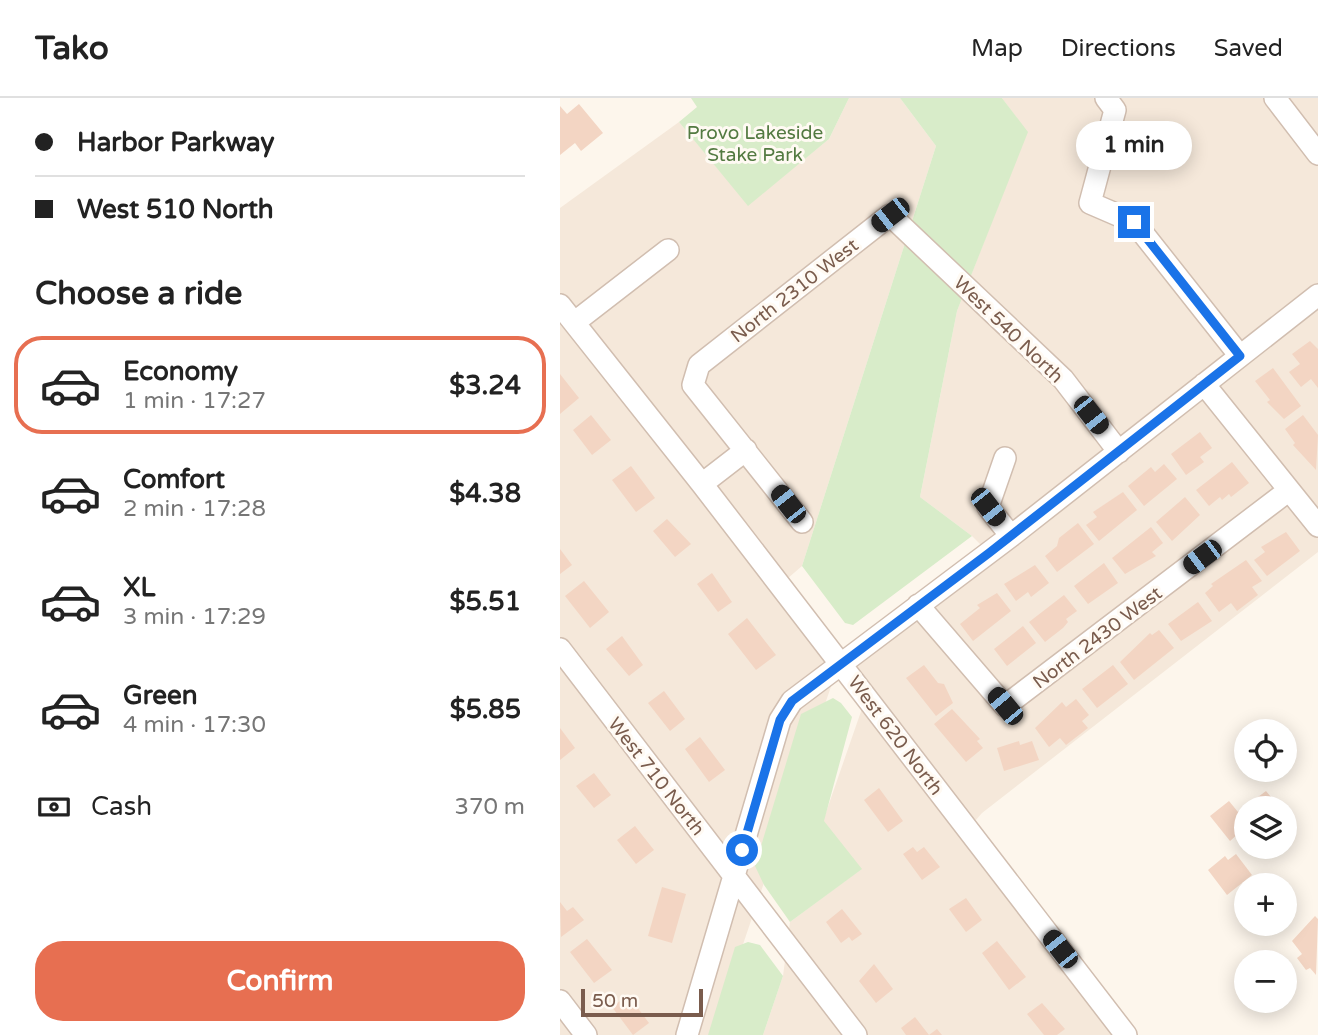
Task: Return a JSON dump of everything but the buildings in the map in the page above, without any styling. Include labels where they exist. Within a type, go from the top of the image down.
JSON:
[{"type":"street","points":[[1275,98],[1318,154]]},
{"type":"street","points":[[1117,102],[1090,203],[1134,222],[1240,356]]},
{"type":"street","name":"North 2310 West","points":[[746,450],[693,385],[699,365],[890,215]]},
{"type":"street","name":"West 540 North","points":[[890,215],[1063,379],[1119,452]]},
{"type":"street","points":[[575,322],[668,250]]},
{"type":"street","points":[[687,1035],[785,710],[840,662],[1011,536],[1317,297]]},
{"type":"street","name":"West 620 North","points":[[560,305],[702,484],[1126,1035]]},
{"type":"street","points":[[1204,384],[1318,526]]},
{"type":"street","points":[[702,484],[746,450],[803,522]]},
{"type":"street","points":[[1005,458],[988,507],[1011,536]]},
{"type":"street","name":"North 2430 West","points":[[918,605],[1005,706],[1288,491]]},
{"type":"street","name":"West 710 North","points":[[560,649],[856,1035]]},
{"type":"street","points":[[560,1001],[586,1035]]},
{"type":"shaded area","points":[[849,98],[900,98],[936,146],[802,566],[780,585],[840,662],[989,553],[972,536],[920,497],[957,311],[1027,132],[1002,98],[1318,98],[1318,552],[982,813],[968,829],[1126,1035],[763,1035],[783,976],[790,922],[861,869],[823,821],[866,697],[839,663],[712,1035],[560,1035],[560,208],[679,122],[748,205],[829,139]]},
{"type":"green space","name":"Provo Lakeside Stake Park","points":[[691,98],[849,98],[829,139],[748,206],[679,122],[697,107]]},
{"type":"green space","points":[[900,98],[1002,98],[1028,132],[957,311],[920,497],[972,536],[853,625],[845,623],[802,566],[936,146]]},
{"type":"green space","points":[[833,698],[841,703],[852,717],[824,821],[862,869],[790,922],[764,885],[755,866],[801,714]]},
{"type":"green space","points":[[748,942],[760,945],[783,976],[763,1035],[708,1035],[735,947]]},
{"type":"route","points":[[742,850],[780,720],[792,701],[840,662],[989,553],[1240,356],[1134,222]]}]
